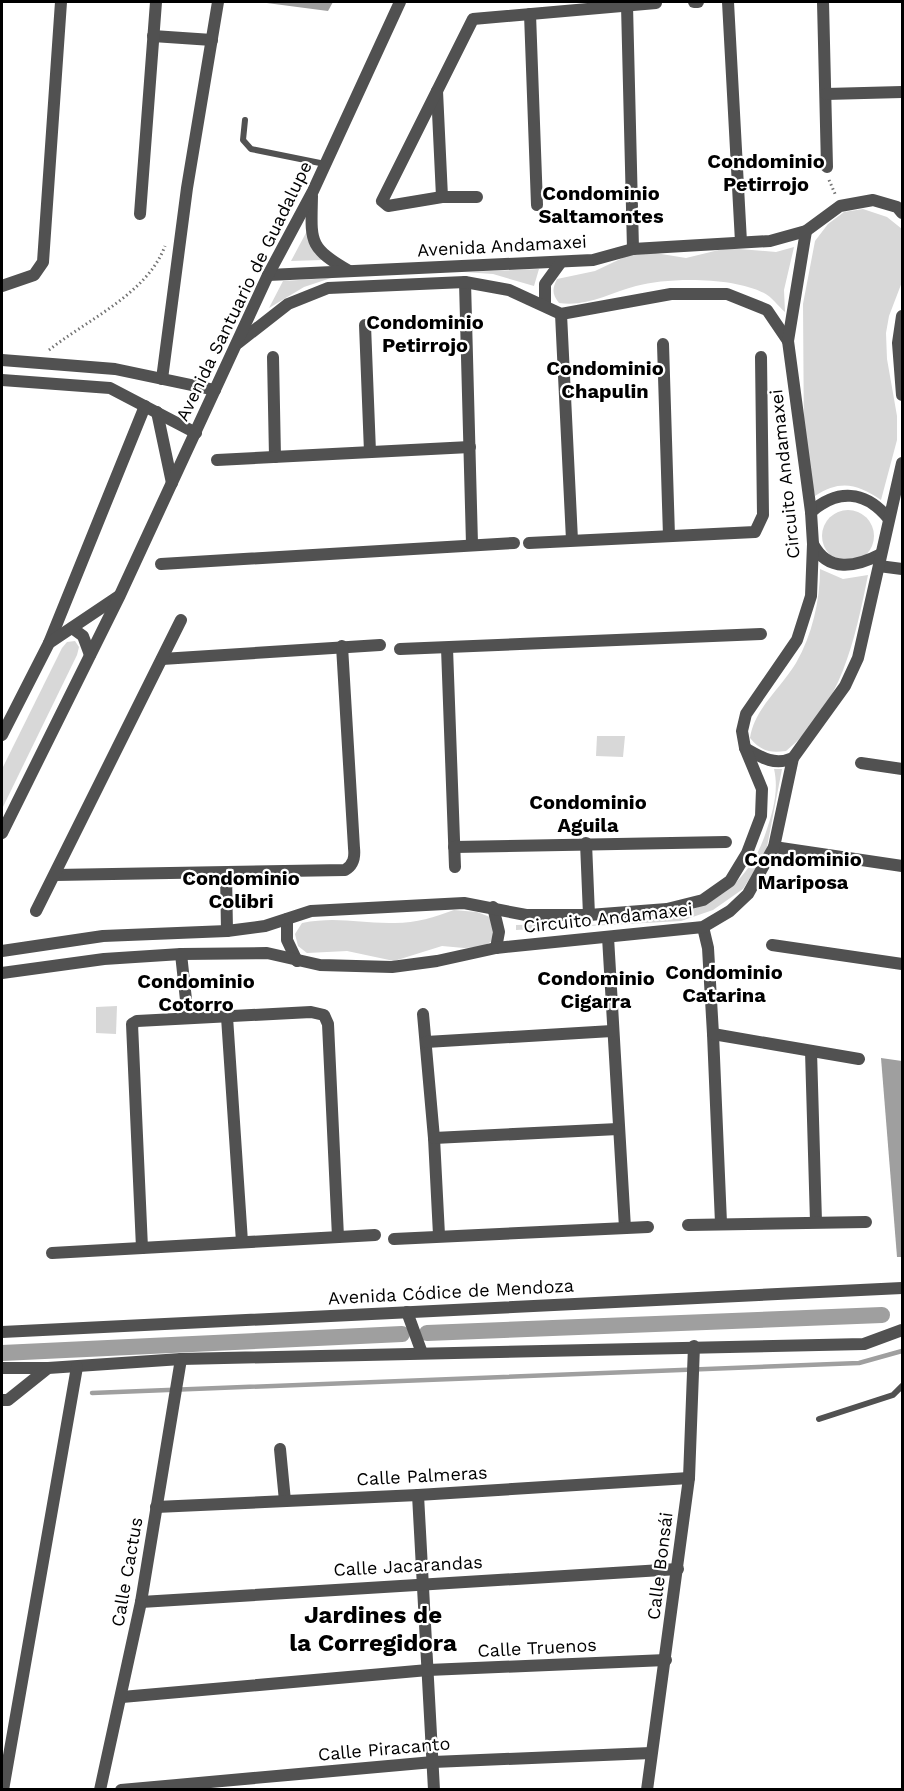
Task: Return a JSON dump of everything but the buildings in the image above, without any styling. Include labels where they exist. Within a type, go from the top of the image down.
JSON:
[{"type":"street","points":[[2,286],[34,276],[43,262],[61,2]]},
{"type":"street","points":[[140,214],[156,2]]},
{"type":"street","points":[[162,379],[188,188],[218,2]]},
{"type":"street","name":"Avenida Santuario de Guadalupe","points":[[2,833],[120,595],[268,275],[313,191],[400,2]]},
{"type":"street","points":[[728,2],[741,242]]},
{"type":"street","points":[[823,2],[827,167]]},
{"type":"street","points":[[477,197],[442,197],[386,206],[382,201],[472,19],[656,3]]},
{"type":"street","points":[[627,5],[633,249]]},
{"type":"street","points":[[530,14],[537,205]]},
{"type":"street","points":[[153,36],[212,40]]},
{"type":"street","points":[[437,89],[442,197]]},
{"type":"street","points":[[826,94],[903,92]]},
{"type":"street","points":[[313,191],[314,244],[323,256],[351,271]]},
{"type":"street","points":[[806,231],[840,206],[873,200],[901,206]]},
{"type":"street","name":"Avenida Andamaxei","points":[[268,275],[593,260],[633,249],[770,241],[806,231]]},
{"type":"street","name":"Circuito Andamaxei","points":[[2,951],[103,936],[227,931],[287,919],[311,911],[464,903],[526,915],[589,915],[667,909],[703,900],[730,881],[747,852],[761,816],[762,789],[742,731],[746,714],[797,640],[811,596],[813,544],[788,341],[806,231]]},
{"type":"street","points":[[545,306],[545,284],[561,261]]},
{"type":"street","points":[[465,282],[472,544]]},
{"type":"street","name":"Avenida Andamaxei","points":[[237,344],[288,304],[328,288],[465,282],[509,290],[561,314]]},
{"type":"street","points":[[572,540],[561,314],[671,294],[727,294],[767,310],[788,341]]},
{"type":"street","points":[[903,316],[898,343],[903,395]]},
{"type":"street","points":[[365,325],[370,452]]},
{"type":"street","points":[[663,344],[669,536]]},
{"type":"street","points":[[273,357],[275,457]]},
{"type":"street","points":[[529,543],[755,532],[760,526],[763,515],[761,357]]},
{"type":"street","points":[[2,360],[115,369],[215,390]]},
{"type":"street","points":[[2,380],[110,388],[196,433]]},
{"type":"street","points":[[2,735],[49,643],[145,406]]},
{"type":"street","points":[[157,412],[172,483]]},
{"type":"street","points":[[217,460],[470,447]]},
{"type":"street","name":"Circuito Andamaxei","points":[[2,973],[104,959],[181,954],[267,953],[297,961],[328,965],[392,967],[437,961],[496,948],[703,927],[730,911],[748,894],[774,847],[793,758],[845,686],[858,658],[888,564],[888,518],[903,463]]},
{"type":"street","points":[[810,512],[822,502],[836,496],[851,494],[866,498],[878,506],[888,518]]},
{"type":"street","points":[[161,564],[514,543]]},
{"type":"street","points":[[813,544],[818,553],[828,561],[841,566],[888,564]]},
{"type":"street","points":[[49,643],[120,595]]},
{"type":"street","points":[[36,911],[181,620]]},
{"type":"street","points":[[72,628],[83,636],[90,655]]},
{"type":"street","points":[[400,649],[761,634]]},
{"type":"street","points":[[162,658],[381,645]]},
{"type":"street","points":[[55,875],[345,870],[352,865],[354,848],[342,646]]},
{"type":"street","points":[[447,648],[455,867]]},
{"type":"street","points":[[746,748],[761,757],[776,762],[782,763],[793,758]]},
{"type":"street","points":[[861,763],[903,769]]},
{"type":"street","points":[[454,847],[726,842]]},
{"type":"street","points":[[586,843],[589,915]]},
{"type":"street","points":[[774,847],[903,866]]},
{"type":"street","points":[[226,873],[227,931]]},
{"type":"street","points":[[493,907],[499,932],[496,948]]},
{"type":"street","points":[[287,919],[286,940],[297,961]]},
{"type":"street","points":[[703,927],[708,948],[721,1223]]},
{"type":"street","points":[[608,937],[624,1228]]},
{"type":"street","points":[[772,945],[903,964]]},
{"type":"street","points":[[181,954],[188,1018]]},
{"type":"street","points":[[142,1248],[131,1027],[137,1021],[188,1018],[311,1012],[324,1015],[328,1024],[339,1237]]},
{"type":"street","points":[[423,1014],[434,1138],[439,1235]]},
{"type":"street","points":[[227,1017],[242,1242]]},
{"type":"street","points":[[426,1042],[612,1031]]},
{"type":"street","points":[[713,1034],[859,1059]]},
{"type":"street","points":[[811,1051],[816,1222]]},
{"type":"street","points":[[434,1138],[618,1129]]},
{"type":"street","points":[[688,1225],[866,1222]]},
{"type":"street","points":[[394,1239],[439,1235],[648,1227]]},
{"type":"street","points":[[52,1252],[375,1235]]},
{"type":"street","name":"Avenida Códice de Mendoza","points":[[2,1332],[903,1288]]},
{"type":"street","points":[[407,1312],[422,1353]]},
{"type":"street","points":[[2,1368],[78,1367],[181,1359],[864,1344],[903,1330]]},
{"type":"street","name":"Calle Bonsái","points":[[647,1790],[689,1478],[694,1346]]},
{"type":"street","name":"Calle Cactus","points":[[100,1790],[141,1602],[181,1359]]},
{"type":"street","points":[[3,1790],[78,1367]]},
{"type":"street","points":[[2,1400],[8,1400],[48,1368]]},
{"type":"street","points":[[280,1449],[285,1501]]},
{"type":"street","name":"Calle Palmeras","points":[[156,1507],[418,1495],[689,1478]]},
{"type":"street","points":[[418,1495],[434,1790]]},
{"type":"street","name":"Calle Jacarandas","points":[[141,1602],[678,1569]]},
{"type":"street","name":"Calle Truenos","points":[[122,1697],[428,1670],[666,1660]]},
{"type":"street","name":"Calle Piracanto","points":[[121,1790],[433,1762],[651,1753]]},
{"type":"lane","points":[[245,120],[243,140],[251,149],[325,164]]},
{"type":"lane","points":[[819,1419],[893,1395],[903,1386]]},
{"type":"path","points":[[827,167],[840,206]]},
{"type":"path","points":[[33,362],[132,291],[160,258],[167,240]]},
{"type":"shaded area","points":[[259,2],[333,2],[328,11]]},
{"type":"shaded area","points":[[863,209],[887,217],[902,229],[902,282],[889,316],[886,333],[887,359],[897,416],[897,440],[881,500],[864,490],[849,486],[833,487],[815,496],[804,445],[803,304],[815,241],[828,224],[844,212]]},
{"type":"shaded area","points":[[307,231],[323,260],[291,261]]},
{"type":"shaded area","points":[[794,247],[784,290],[785,312],[764,293],[719,281],[683,280],[650,283],[598,299],[569,304],[559,303],[554,294],[557,279],[595,271],[633,253],[649,252],[686,258],[727,248],[776,252]]},
{"type":"shaded area","points":[[539,269],[534,286],[493,274],[464,272]]},
{"type":"shaded area","points":[[331,278],[304,287],[269,308],[283,281]]},
{"type":"shaded area","points":[[848,510],[862,514],[870,522],[874,536],[870,550],[862,558],[848,562],[834,558],[826,550],[822,536],[826,522],[834,514]]},
{"type":"shaded area","points":[[820,569],[843,579],[868,575],[851,648],[833,693],[805,733],[786,751],[766,750],[750,738],[753,727],[762,708],[796,663],[806,641],[817,605]]},
{"type":"shaded area","points":[[75,641],[79,647],[77,655],[2,809],[2,769],[62,648],[67,642]]},
{"type":"shaded area","points":[[597,736],[625,736],[623,757],[596,756]]},
{"type":"shaded area","points":[[774,769],[782,769],[766,852],[743,889],[713,910],[681,921],[516,930],[516,925],[588,925],[662,918],[695,908],[725,892],[749,867],[766,832],[774,801],[776,785]]},
{"type":"shaded area","points":[[454,910],[477,912],[490,917],[495,928],[492,941],[482,947],[442,946],[394,961],[347,951],[307,953],[298,946],[295,934],[302,923],[315,921],[403,923]]},
{"type":"shaded area","points":[[117,1006],[116,1034],[96,1033],[96,1007]]},
{"type":"shaded area","points":[[881,1058],[902,1061],[902,1257],[897,1257]]},
{"type":"waterway","points":[[427,1333],[882,1315]]},
{"type":"waterway","points":[[2,1353],[402,1334]]},
{"type":"waterway","points":[[92,1393],[859,1363],[902,1351]]},
{"type":"district","name":"Condominio Petirrojo","points":[[766,172]]},
{"type":"district","name":"Condominio Saltamontes","points":[[601,204]]},
{"type":"district","name":"Condominio Petirrojo","points":[[425,334]]},
{"type":"district","name":"Condominio Chapulin","points":[[605,380]]},
{"type":"district","name":"Condominio Aguila","points":[[588,814]]},
{"type":"district","name":"Condominio Mariposa","points":[[803,870]]},
{"type":"district","name":"Condominio Colibri","points":[[241,890]]},
{"type":"district","name":"Condominio Catarina","points":[[724,984]]},
{"type":"district","name":"Condominio Cigarra","points":[[596,990]]},
{"type":"district","name":"Condominio Cotorro","points":[[196,992]]},
{"type":"district","name":"Jardines de la Corregidora","points":[[373,1629]]}]
